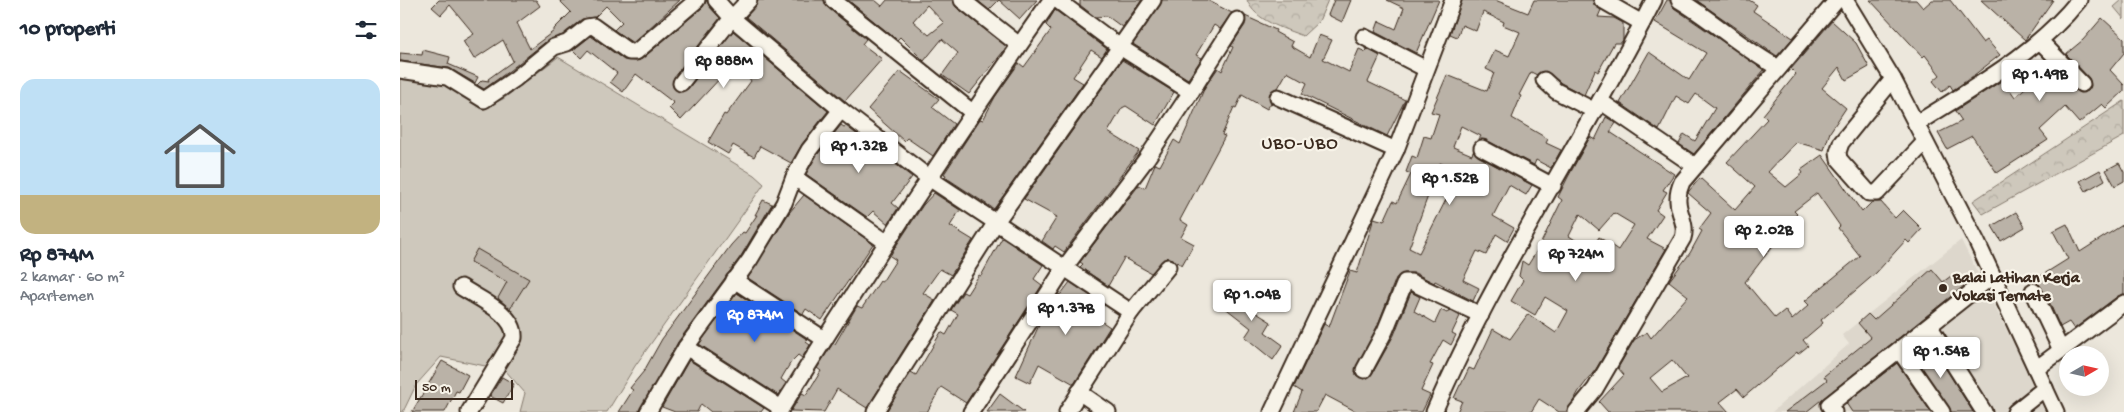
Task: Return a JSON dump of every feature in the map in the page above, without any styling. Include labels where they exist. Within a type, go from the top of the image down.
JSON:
[{"type":"street","points":[[400,70],[447,77],[484,100],[515,79],[552,48],[568,42],[587,27],[593,26],[628,52],[636,52],[697,0]]},
{"type":"street","points":[[716,0],[732,18],[841,110],[929,178],[1131,312]]},
{"type":"street","points":[[681,83],[732,18],[749,0]]},
{"type":"street","points":[[834,0],[972,112]]},
{"type":"street","points":[[962,0],[1020,45]]},
{"type":"street","points":[[686,347],[780,410],[886,242],[972,112],[1051,0]]},
{"type":"street","points":[[1058,0],[1120,46],[1192,92]]},
{"type":"street","points":[[875,412],[996,222],[1153,0]]},
{"type":"street","points":[[1272,412],[1396,150],[1453,0]]},
{"type":"street","points":[[1602,0],[1642,23]]},
{"type":"street","points":[[1434,412],[1450,374],[1598,106],[1654,0]]},
{"type":"street","points":[[1679,0],[1704,15],[1753,54],[1779,68]]},
{"type":"street","points":[[1576,412],[1595,389],[1683,238],[1684,228],[1677,202],[1682,182],[1836,0]]},
{"type":"street","points":[[1845,0],[1893,79],[1977,242],[2056,412]]},
{"type":"street","points":[[1916,124],[2003,69],[2040,41],[2079,0]]},
{"type":"street","points":[[971,412],[1065,267],[1147,158],[1192,92],[1237,20]]},
{"type":"street","points":[[1364,37],[1426,69]]},
{"type":"street","points":[[2040,41],[2082,84]]},
{"type":"street","points":[[1893,79],[1841,144],[1838,152],[1839,159],[1869,193],[1877,193],[1925,142]]},
{"type":"street","points":[[1544,80],[1556,91],[1598,106],[1695,166]]},
{"type":"street","points":[[1278,97],[1396,150]]},
{"type":"street","points":[[648,412],[686,347],[734,280],[784,203],[794,177],[809,150],[841,110]]},
{"type":"street","points":[[1482,148],[1553,186]]},
{"type":"street","points":[[794,177],[886,242]]},
{"type":"street","points":[[1067,412],[1131,312],[1168,267]]},
{"type":"street","points":[[1828,410],[1992,276]]},
{"type":"street","points":[[734,280],[824,339]]},
{"type":"street","points":[[1364,370],[1385,331],[1405,282],[1411,282],[1481,316]]},
{"type":"street","points":[[461,287],[511,322],[515,332],[514,338],[469,412]]},
{"type":"street","points":[[2033,291],[2059,346]]},
{"type":"street","points":[[2066,346],[2124,303]]},
{"type":"street","points":[[1930,327],[1984,412]]},
{"type":"street","points":[[1900,350],[1942,412]]},
{"type":"street","points":[[2036,369],[2059,352]]},
{"type":"street","points":[[2015,412],[2045,388]]},
{"type":"street","points":[[1079,392],[1108,412]]},
{"type":"shaded area","name":"Balai Latihan Kerja Vokasi Ternate","points":[[1961,240],[2048,412],[1772,412],[1849,344],[1842,335]]},
{"type":"green space","points":[[1247,0],[1328,0],[1319,21],[1303,36],[1263,19]]},
{"type":"green space","points":[[2124,0],[2124,19],[2114,7]]},
{"type":"green space","points":[[558,57],[754,175],[764,184],[635,366],[607,412],[520,412],[525,393],[505,370],[441,357],[416,385],[403,412],[400,412],[400,77],[453,86],[481,109],[503,99]]},
{"type":"green space","points":[[2124,101],[2124,136],[1983,214],[1973,201]]},
{"type":"building","points":[[439,0],[536,0],[540,6],[517,23],[530,49],[554,31],[571,12],[559,0],[680,0],[633,43],[614,30],[622,22],[606,6],[595,17],[582,19],[563,35],[548,40],[484,89],[477,85],[482,80],[489,81],[488,79],[513,61],[503,40],[474,59],[463,41],[474,34],[450,5],[441,15],[432,7]]},
{"type":"building","points":[[707,0],[709,6],[720,18],[674,77],[673,87],[680,92],[688,89],[733,31],[828,111],[802,144],[791,163],[760,146],[754,157],[733,145],[728,154],[708,142],[724,114],[726,115],[751,81],[747,75],[750,71],[729,50],[715,65],[724,74],[681,120],[669,108],[674,103],[636,74],[623,92],[610,82],[617,73],[588,50],[581,58],[573,50],[591,36],[624,60],[636,61],[642,59],[703,7]]},
{"type":"building","points":[[758,0],[824,0],[827,7],[866,39],[862,44],[882,59],[845,101],[746,17],[756,6]]},
{"type":"building","points":[[848,0],[875,0],[882,6],[887,0],[953,0],[956,7],[1007,47],[969,94],[942,75],[958,53],[942,39],[924,61],[900,37],[897,40]],"holes":[[[927,5],[944,23],[929,35],[913,21]]]},
{"type":"building","points":[[977,0],[999,0],[989,10]]},
{"type":"building","points":[[999,0],[1037,0],[1020,19]]},
{"type":"building","points":[[1080,0],[1142,0],[1122,27],[1107,16],[1095,17],[1080,5]]},
{"type":"building","points":[[1162,0],[1207,0],[1232,13],[1220,29],[1214,25],[1196,55],[1202,58],[1188,79],[1133,44]]},
{"type":"building","points":[[1334,0],[1351,0],[1342,22],[1328,15]]},
{"type":"building","points":[[1387,0],[1439,0],[1416,53],[1375,32],[1379,21],[1396,29],[1404,8]]},
{"type":"building","points":[[1462,0],[1495,0],[1528,13],[1534,0],[1593,0],[1594,5],[1601,10],[1598,17],[1614,18],[1623,23],[1623,40],[1621,43],[1614,43],[1598,72],[1595,70],[1584,95],[1561,83],[1546,71],[1537,75],[1531,72],[1519,95],[1521,96],[1512,118],[1548,139],[1546,143],[1561,150],[1551,168],[1536,160],[1534,165],[1486,140],[1479,139],[1481,136],[1461,126],[1453,147],[1472,155],[1473,151],[1478,156],[1532,185],[1526,195],[1509,185],[1493,216],[1514,228],[1507,241],[1496,234],[1486,255],[1477,251],[1463,280],[1479,288],[1473,301],[1415,273],[1404,273],[1396,278],[1377,327],[1355,371],[1356,375],[1364,379],[1372,374],[1394,335],[1411,292],[1420,297],[1414,311],[1435,323],[1441,310],[1447,313],[1449,310],[1460,316],[1452,333],[1456,335],[1451,345],[1443,340],[1430,364],[1433,365],[1421,391],[1430,395],[1422,412],[1357,412],[1325,395],[1316,412],[1294,412],[1302,392],[1294,387],[1324,324],[1329,327],[1350,271],[1357,273],[1374,218],[1384,221],[1393,201],[1397,203],[1411,174],[1406,172],[1412,156],[1417,158],[1424,136],[1431,138],[1439,114],[1431,112],[1447,75],[1487,91],[1494,73],[1486,69],[1495,50],[1509,56],[1520,32],[1503,25],[1504,22],[1483,12],[1476,31],[1462,25],[1457,37],[1450,34]],"holes":[[[1440,163],[1460,172],[1419,253],[1409,248]]]},
{"type":"building","points":[[1667,0],[1670,0],[1674,8],[1764,70],[1694,154],[1679,144],[1684,134],[1695,141],[1715,108],[1696,94],[1689,104],[1676,96],[1659,130],[1620,103],[1649,52],[1689,80],[1706,53],[1655,22]]},
{"type":"building","points":[[1696,0],[1749,0],[1757,5],[1753,11],[1793,38],[1777,56]]},
{"type":"building","points":[[1870,0],[1916,0],[1923,8],[1932,0],[1950,0],[1983,43],[1987,40],[2000,55],[1953,90],[1950,85],[1942,92],[1933,81],[1940,75],[1925,55],[1923,57]]},
{"type":"building","points":[[1981,0],[2053,0],[2025,40]]},
{"type":"building","points":[[1055,10],[1107,49],[1102,57],[1091,50],[1073,77],[1083,83],[994,209],[945,177],[946,175],[944,174],[980,119],[983,120],[995,97],[1019,63],[1024,67],[1051,30],[1046,25]]},
{"type":"building","points":[[1245,16],[1276,30],[1275,32],[1293,42],[1291,46],[1310,57],[1319,35],[1332,40],[1323,59],[1349,72],[1359,49],[1366,52],[1367,49],[1380,56],[1368,82],[1405,100],[1387,136],[1302,94],[1307,83],[1287,72],[1278,88],[1270,93],[1271,103],[1267,109],[1242,95],[1236,108],[1234,107],[1222,135],[1225,136],[1180,220],[1188,225],[1181,237],[1194,244],[1182,265],[1167,257],[1151,273],[1124,258],[1108,286],[1080,267],[1083,264],[1080,262],[1139,185],[1145,188],[1155,164],[1160,166],[1174,140],[1180,144],[1205,87],[1218,68],[1222,71],[1233,47],[1231,46],[1245,25]]},
{"type":"building","points":[[2102,18],[2124,38],[2124,53],[2110,70],[2124,85],[2124,91],[2106,108],[2102,104],[2079,123],[2065,107],[2040,130],[2048,140],[1997,173],[1972,136],[1947,149],[1938,133],[1962,121],[1955,111],[2003,80],[2015,97],[2034,80],[2037,84],[2053,68],[2076,91],[2080,93],[2088,91],[2091,86],[2089,78],[2066,54],[2083,40]]},
{"type":"building","points":[[1832,21],[1856,43],[1869,67],[1846,80],[1839,67],[1822,88],[1846,108],[1830,132],[1824,150],[1796,142],[1768,172],[1786,187],[1803,173],[1801,170],[1822,155],[1862,212],[1872,202],[1881,202],[1895,218],[1903,210],[1922,229],[1909,243],[1906,240],[1876,273],[1821,320],[1823,323],[1803,340],[1808,346],[1798,354],[1797,352],[1744,397],[1737,389],[1720,402],[1729,412],[1608,412],[1599,402],[1624,375],[1618,368],[1634,340],[1647,332],[1651,338],[1688,296],[1669,281],[1690,253],[1702,231],[1699,229],[1711,213],[1688,193],[1689,191],[1700,178],[1735,210],[1755,187],[1727,162],[1767,119],[1763,115],[1796,74],[1791,69]],"holes":[[[1817,193],[1840,226],[1838,228],[1860,256],[1805,301],[1809,305],[1792,320],[1785,310],[1775,318],[1745,282],[1775,243],[1772,241],[1797,214],[1794,211]],[[1672,360],[1687,378],[1662,392],[1650,378]]]},
{"type":"building","points":[[423,50],[450,57],[448,64],[478,77],[475,83],[449,68],[400,61],[400,53],[422,55]]},
{"type":"building","points":[[1122,60],[1174,92],[1155,125],[1126,106],[1122,108],[1108,132],[1139,151],[1064,252],[1055,246],[1053,249],[1042,241],[1057,217],[1024,199]]},
{"type":"building","points":[[900,71],[939,99],[932,107],[954,124],[933,156],[907,138],[904,141],[868,109]]},
{"type":"building","points":[[1606,117],[1616,123],[1610,132],[1674,174],[1663,190],[1667,192],[1656,210],[1663,215],[1647,239],[1666,249],[1596,369],[1579,391],[1567,412],[1559,412],[1539,399],[1531,412],[1457,412],[1462,401],[1454,398],[1469,368],[1474,370],[1493,329],[1510,339],[1528,314],[1556,333],[1568,311],[1545,297],[1535,315],[1511,301],[1523,280],[1519,276],[1522,261],[1528,265],[1538,249],[1562,200],[1558,197],[1568,177],[1590,137],[1595,140]],"holes":[[[1614,213],[1634,225],[1618,250],[1599,237],[1591,250],[1569,236],[1580,214],[1599,230]]]},
{"type":"building","points":[[841,125],[846,126],[912,177],[892,203],[898,208],[888,224],[873,211],[867,217],[806,174],[817,155]]},
{"type":"building","points":[[2119,163],[2124,172],[2124,181],[2115,186],[2106,170]]},
{"type":"building","points":[[2100,170],[2105,180],[2086,191],[2080,181]]},
{"type":"building","points":[[934,193],[960,210],[950,226],[973,240],[951,275],[940,269],[923,293],[935,300],[867,408],[837,389],[824,412],[791,411],[802,393],[806,395],[821,371],[817,368],[833,343],[835,344],[857,306],[862,308],[880,281],[882,282],[896,260],[890,256],[923,205]]},
{"type":"building","points":[[804,195],[873,244],[822,320],[806,309],[803,314],[748,278],[789,213]]},
{"type":"building","points":[[763,200],[772,204],[741,256],[678,342],[639,412],[619,412],[633,390],[630,388],[644,371],[662,339],[731,245],[743,232],[745,233],[757,215],[755,215]]},
{"type":"building","points":[[2016,212],[2025,227],[2001,241],[1992,226]]},
{"type":"building","points":[[2067,224],[2080,252],[2124,224],[2124,294],[2118,296],[2074,329],[2069,322],[2060,327],[2048,299],[2036,279],[2068,259],[2053,231]]},
{"type":"building","points":[[1002,238],[1043,265],[1034,279],[1042,285],[966,403],[941,387],[927,412],[886,412],[911,372],[916,375],[941,332],[946,335],[958,314],[951,310],[963,292],[967,294],[979,275],[981,276]]},
{"type":"building","points":[[477,249],[529,279],[510,309],[498,298],[507,282],[470,262]]},
{"type":"building","points":[[1932,269],[1943,282],[1955,273],[1964,286],[1806,412],[1785,412],[1827,380],[1824,376],[1871,338],[1858,323],[1868,314],[1874,320]]},
{"type":"building","points":[[1070,282],[1104,305],[1095,317],[1110,327],[1074,384],[1039,364],[1030,383],[1016,376],[1040,323],[1058,295],[1061,294]]},
{"type":"building","points":[[1232,286],[1254,304],[1250,309],[1271,322],[1265,332],[1283,345],[1273,360],[1245,337],[1251,328],[1219,303]]},
{"type":"building","points":[[737,293],[808,340],[806,342],[810,345],[802,358],[798,355],[791,362],[781,379],[786,383],[778,395],[699,344]]},
{"type":"building","points":[[1927,340],[1973,412],[1951,412],[1912,352]]},
{"type":"building","points":[[689,360],[764,408],[761,412],[711,412],[701,404],[697,412],[675,412],[662,407]]},
{"type":"building","points":[[442,361],[468,375],[459,392],[456,391],[445,412],[412,412]]},
{"type":"building","points":[[1897,363],[1931,412],[1852,412],[1846,403]]},
{"type":"building","points":[[502,377],[514,384],[503,403],[490,396]]},
{"type":"building","points":[[1000,394],[1024,412],[987,412]]},
{"type":"place","name":"Balai Latihan Kerja Vokasi Ternate","points":[[1943,288]]},
{"type":"district","name":"UBO-UBO","points":[[1300,144]]}]
